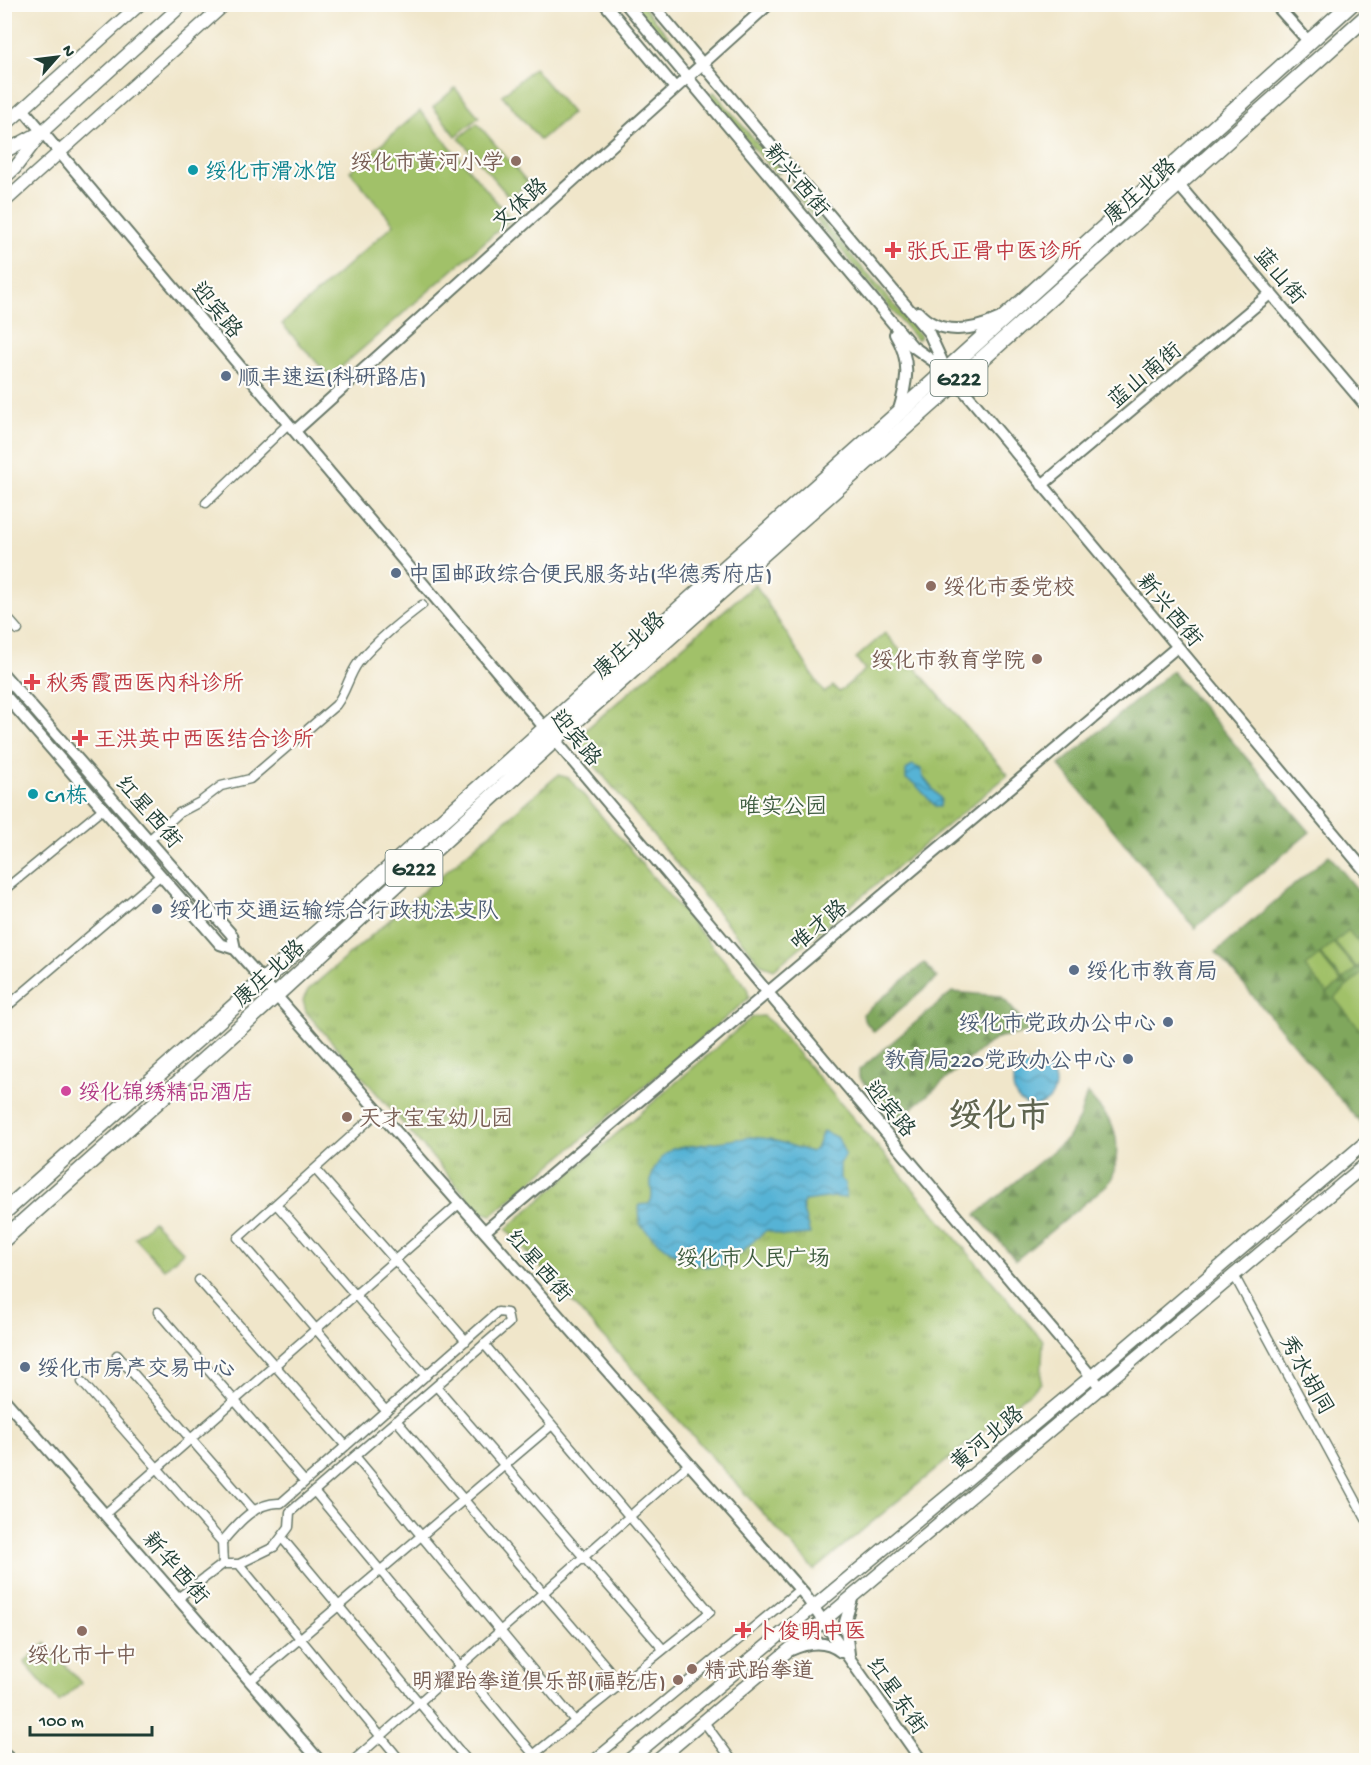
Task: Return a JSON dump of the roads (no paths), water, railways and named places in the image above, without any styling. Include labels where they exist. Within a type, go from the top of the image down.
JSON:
[{"type":"highway","name":"康庄北路","points":[[4,1239],[274,997],[550,735],[897,415],[951,376],[1004,316],[1351,4]]},
{"type":"highway","name":"康庄北路","points":[[4,1212],[262,983],[550,735],[951,376],[1179,184],[1366,17]]},
{"type":"main road","points":[[4,126],[140,4]]},
{"type":"main road","points":[[4,178],[15,168],[42,131],[183,4]]},
{"type":"main road","points":[[4,202],[225,4]]},
{"type":"main road","points":[[605,4],[675,88]]},
{"type":"main road","name":"新兴西街","points":[[626,4],[912,346],[951,376],[1366,872]]},
{"type":"main road","name":"新兴西街","points":[[652,4],[929,333],[951,376]]},
{"type":"main road","name":"文体路","points":[[292,428],[769,4]]},
{"type":"main road","points":[[1275,4],[1309,42]]},
{"type":"main road","name":"迎宾路","points":[[23,109],[1102,1389]]},
{"type":"main road","points":[[4,152],[42,131]]},
{"type":"main road","name":"蓝山街","points":[[1166,170],[1366,406]]},
{"type":"main road","points":[[779,185],[794,172]]},
{"type":"main road","points":[[870,264],[889,278],[922,316],[938,326],[960,330],[971,329],[1004,316]]},
{"type":"main road","points":[[856,277],[868,302],[896,336],[904,351],[908,375],[897,415]]},
{"type":"main road","name":"蓝山南街","points":[[1042,485],[1271,293]]},
{"type":"main road","name":"唯才路","points":[[485,1231],[1177,647]]},
{"type":"main road","name":"红星西街","points":[[4,675],[232,934],[234,949]]},
{"type":"main road","name":"红星西街","points":[[4,694],[220,944],[234,949],[377,1113],[485,1231],[800,1589],[814,1608]]},
{"type":"main road","points":[[104,808],[114,799]]},
{"type":"main road","name":"黄河北路","points":[[629,1761],[1092,1377],[1366,1143]]},
{"type":"main road","name":"黄河北路","points":[[658,1761],[1235,1277],[1366,1164]]},
{"type":"main road","name":"新华西街","points":[[4,1400],[319,1761]]},
{"type":"main road","points":[[852,1599],[846,1615],[844,1631],[852,1663]]},
{"type":"main road","name":"红星东街","points":[[814,1608],[921,1761]]},
{"type":"main road","points":[[789,1651],[810,1643],[829,1644],[852,1663]]},
{"type":"main road","points":[[4,1754],[11,1761]]},
{"type":"street","points":[[206,503],[292,428]]},
{"type":"street","points":[[149,840],[179,813],[200,802],[221,786],[250,779],[291,745],[344,696],[357,665],[369,651],[422,605]]},
{"type":"street","points":[[4,614],[18,630]]},
{"type":"street","points":[[4,890],[104,808]]},
{"type":"street","points":[[4,1009],[160,874]]},
{"type":"street","points":[[377,1113],[238,1238],[386,1411]]},
{"type":"street","points":[[315,1169],[466,1341]]},
{"type":"street","points":[[105,1514],[460,1203]]},
{"type":"street","points":[[276,1204],[426,1376]]},
{"type":"street","name":"秀水胡同","points":[[1235,1277],[1366,1519]]},
{"type":"street","points":[[199,1280],[345,1446]]},
{"type":"street","points":[[158,1312],[305,1482]]},
{"type":"street","points":[[178,1598],[223,1564],[239,1564],[266,1552],[282,1538],[289,1527],[290,1512],[509,1323],[507,1313],[498,1312],[281,1503],[269,1502],[232,1528],[222,1542],[223,1564]]},
{"type":"street","points":[[314,1491],[460,1666],[530,1758],[710,1612],[484,1344]]},
{"type":"street","points":[[117,1355],[254,1511]]},
{"type":"street","points":[[82,1382],[222,1542]]},
{"type":"street","points":[[436,1386],[663,1649]]},
{"type":"street","points":[[396,1420],[621,1684]]},
{"type":"street","points":[[249,1681],[552,1425]]},
{"type":"street","points":[[355,1456],[575,1721]]},
{"type":"street","points":[[354,1761],[689,1464]]},
{"type":"street","points":[[282,1538],[467,1761]]},
{"type":"street","points":[[239,1564],[400,1761]]},
{"type":"street","points":[[593,1761],[800,1589]]},
{"type":"street","points":[[704,1722],[732,1761]]},
{"type":"water","points":[[912,765],[921,769],[923,777],[941,799],[940,807],[936,807],[915,784],[906,779],[906,770]]},
{"type":"water","points":[[1034,1064],[1042,1065],[1049,1070],[1054,1077],[1054,1093],[1049,1100],[1042,1105],[1034,1106],[1026,1105],[1019,1100],[1014,1093],[1013,1085],[1014,1077],[1019,1070],[1026,1065]]},
{"type":"water","points":[[823,1131],[838,1138],[845,1154],[840,1164],[840,1179],[845,1183],[846,1198],[834,1197],[804,1201],[802,1207],[810,1234],[783,1236],[767,1230],[734,1258],[721,1265],[710,1267],[688,1261],[677,1255],[656,1240],[640,1224],[639,1205],[649,1204],[651,1201],[653,1171],[672,1149],[751,1137],[770,1139],[811,1152],[816,1149]]},
{"type":"place","name":"绥化市黄河小学","points":[[516,161]]},
{"type":"place","name":"绥化市滑冰馆","points":[[193,170]]},
{"type":"place","name":"张氏正骨中医诊所","points":[[893,250]]},
{"type":"place","name":"顺丰速运(科研路店)","points":[[226,376]]},
{"type":"place","name":"中国邮政综合便民服务站(华德秀府店)","points":[[396,573]]},
{"type":"place","name":"绥化市委党校","points":[[931,586]]},
{"type":"place","name":"绥化市教育学院","points":[[1037,659]]},
{"type":"place","name":"秋秀霞西医内科诊所","points":[[32,682]]},
{"type":"place","name":"王洪英中西医结合诊所","points":[[80,738]]},
{"type":"place","name":"C1栋","points":[[33,794]]},
{"type":"place","name":"绥化市交通运输综合行政执法支队","points":[[157,909]]},
{"type":"place","name":"绥化市教育局","points":[[1074,970]]},
{"type":"place","name":"绥化市党政办公中心","points":[[1168,1022]]},
{"type":"place","name":"教育局220党政办公中心","points":[[1128,1059]]},
{"type":"place","name":"绥化锦绣精品酒店","points":[[66,1091]]},
{"type":"place","name":"天才宝宝幼儿园","points":[[347,1117]]},
{"type":"place","name":"绥化市房产交易中心","points":[[25,1367]]},
{"type":"place","name":"卜俊明中医","points":[[743,1630]]},
{"type":"place","name":"绥化市十中","points":[[82,1631]]},
{"type":"place","name":"精武跆拳道","points":[[692,1669]]},
{"type":"place","name":"明耀跆拳道俱乐部(福乾店)","points":[[678,1680]]},
{"type":"district","name":"绥化市","points":[[999,1114]]},
{"type":"park label","name":"唯实公园","points":[[783,805]]},
{"type":"park label","name":"绥化市人民广场","points":[[753,1257]]}]
